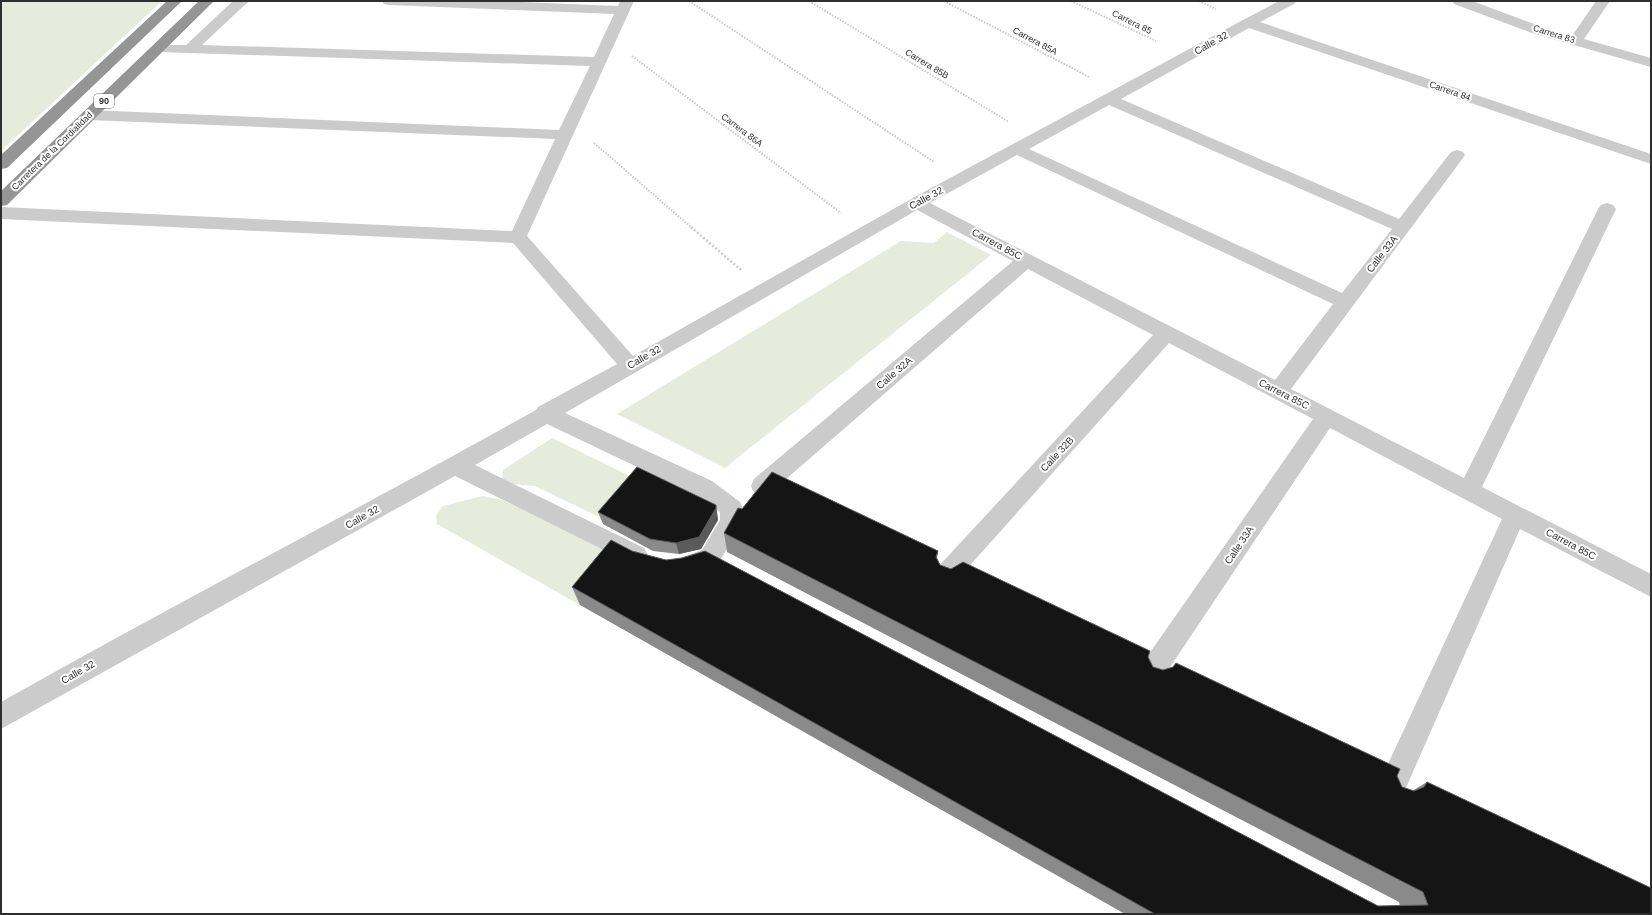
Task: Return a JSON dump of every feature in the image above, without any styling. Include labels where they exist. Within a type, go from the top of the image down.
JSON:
[{"type":"highway","name":"90","points":[[1,164],[175,1]]},
{"type":"highway","name":"Carretera de la Cordialidad","points":[[1,201],[207,1]]},
{"type":"street","points":[[191,48],[234,6],[242,1]]},
{"type":"street","points":[[389,1],[624,6],[518,236]]},
{"type":"street","name":"Calle 32","points":[[1,716],[124,646],[455,466],[917,203],[962,180],[1289,1]]},
{"type":"street","name":"Carrera 83","points":[[1459,1],[1537,30],[1651,63]]},
{"type":"street","points":[[1575,41],[1603,1]]},
{"type":"street","name":"Carrera 84","points":[[1248,23],[1651,159]]},
{"type":"street","points":[[159,48],[599,62]]},
{"type":"street","points":[[1114,96],[1403,227]]},
{"type":"street","points":[[89,115],[568,129]]},
{"type":"street","points":[[1018,149],[1345,302]]},
{"type":"street","name":"Calle 33A","points":[[1278,391],[1457,155]]},
{"type":"street","name":"Carrera 85C","points":[[917,203],[1651,586]]},
{"type":"street","points":[[1469,490],[1607,209]]},
{"type":"street","points":[[1,213],[518,236],[630,366]]},
{"type":"street","name":"Calle 32A","points":[[762,486],[1026,260]]},
{"type":"street","name":"Calle 32B","points":[[946,575],[1167,333]]},
{"type":"street","points":[[455,466],[658,564],[678,568],[720,563],[731,521],[732,509],[721,499],[704,488],[546,414]]},
{"type":"street","name":"Calle 33A","points":[[1151,673],[1327,416]]},
{"type":"street","points":[[1391,789],[1515,515]]},
{"type":"path","points":[[689,1],[962,180]]},
{"type":"path","name":"Carrera 85B","points":[[809,1],[1036,139]]},
{"type":"path","name":"Carrera 85A","points":[[944,1],[1114,96]]},
{"type":"path","name":"Carrera 85","points":[[1071,1],[1187,57]]},
{"type":"path","name":"Carrera 86A","points":[[610,39],[866,232]]},
{"type":"path","points":[[568,129],[764,290]]},
{"type":"shaded area","points":[[1,1],[162,1],[1,151]]},
{"type":"shaded area","points":[[947,232],[991,255],[725,468],[617,414],[901,241],[934,243]]},
{"type":"shaded area","points":[[552,438],[630,476],[597,516],[535,486],[512,484],[502,480],[503,470]]},
{"type":"shaded area","points":[[483,496],[502,500],[621,554],[580,605],[437,524],[436,515],[443,506]]},
{"type":"building","points":[[637,467],[716,505],[716,508],[699,537],[676,543],[650,539],[598,512]]},
{"type":"building","points":[[772,472],[938,551],[936,557],[940,565],[951,569],[963,562],[1150,651],[1148,657],[1153,667],[1163,670],[1173,667],[1176,663],[1400,769],[1397,776],[1402,787],[1414,791],[1424,787],[1427,782],[1651,888],[1651,914],[1155,914],[572,587],[611,540],[632,551],[666,560],[682,558],[705,551],[1378,906],[1428,905],[1423,892],[724,533],[738,508],[742,509]]}]
